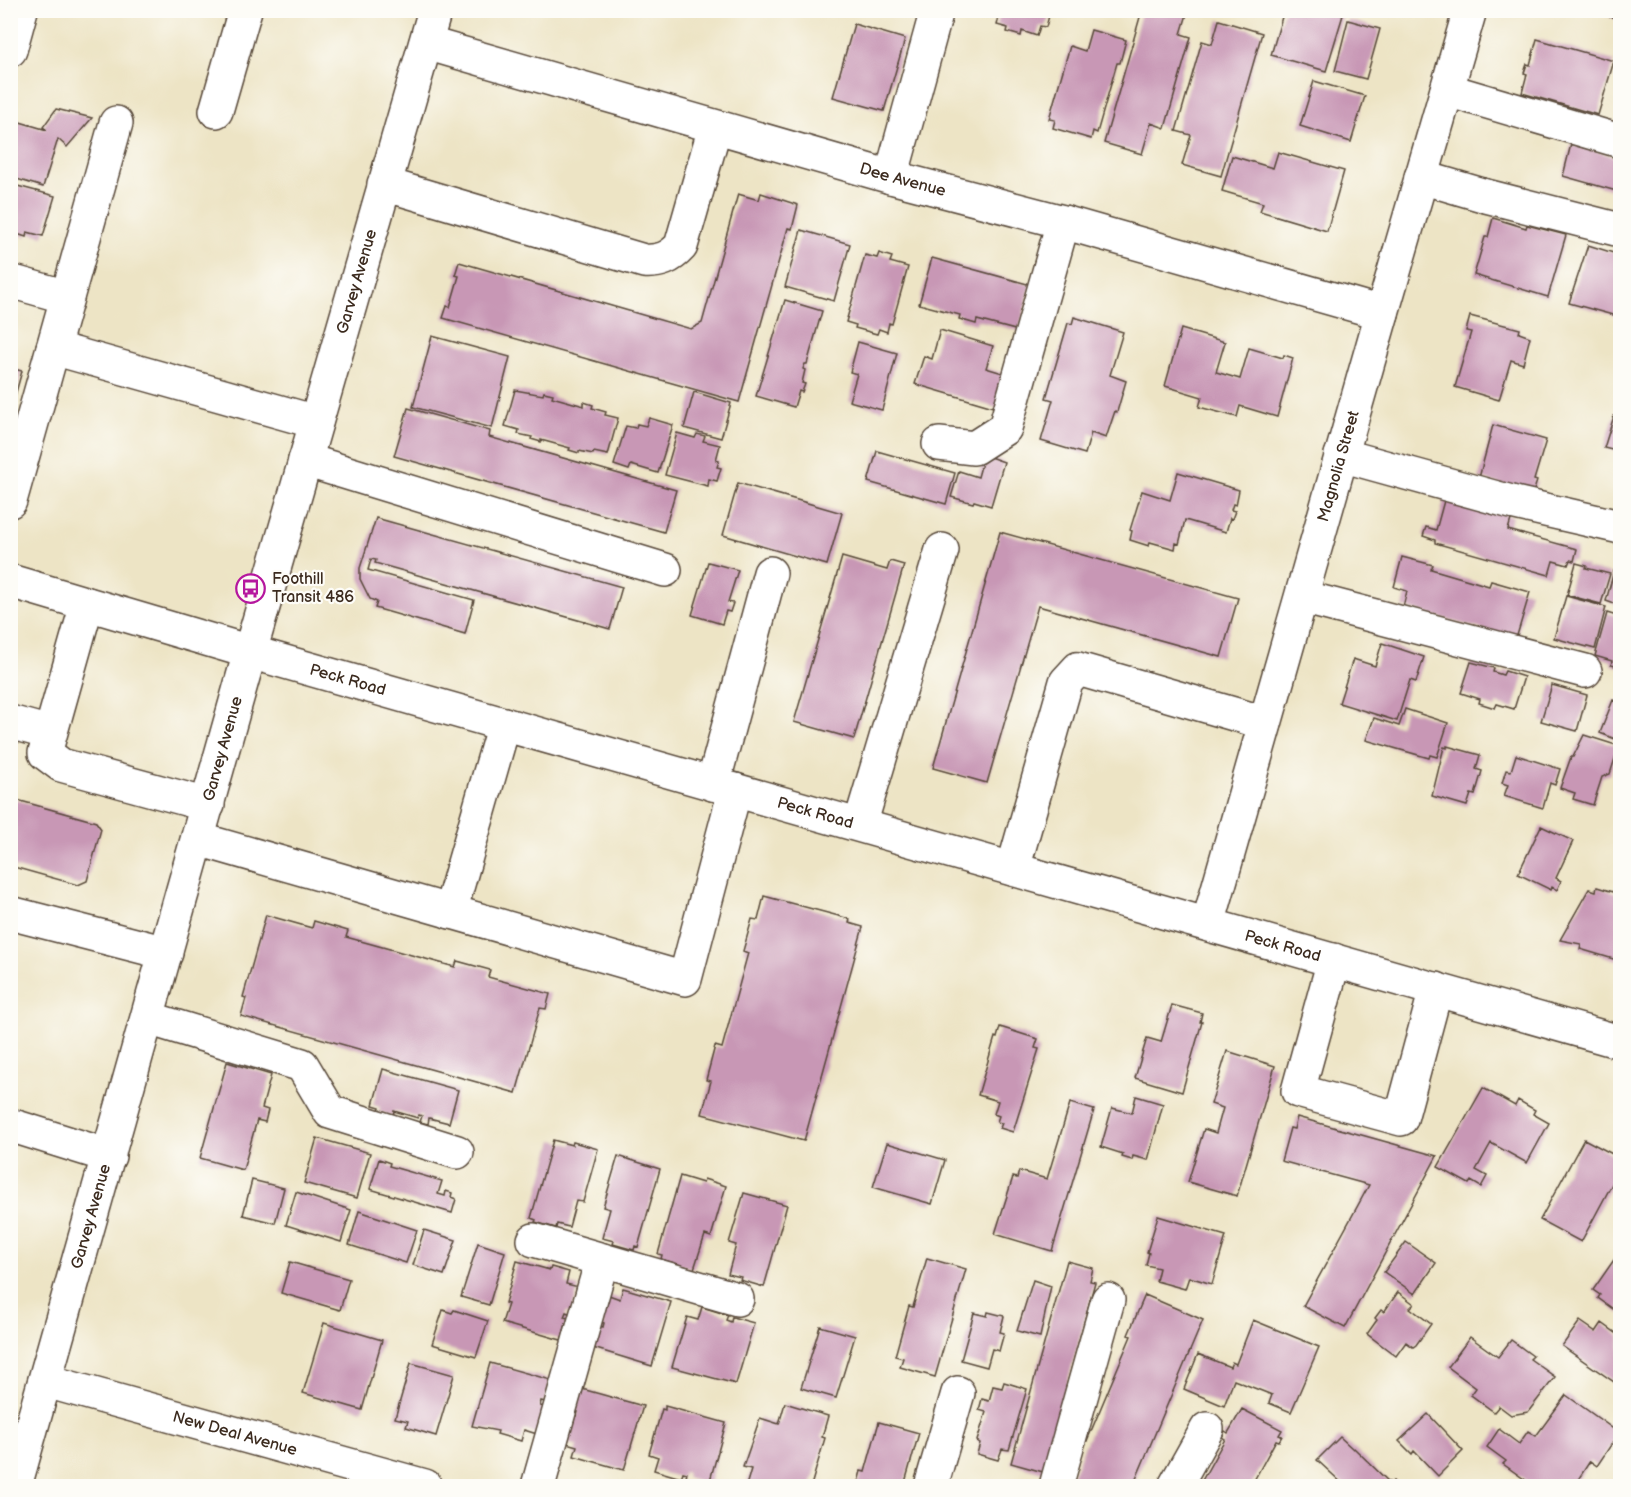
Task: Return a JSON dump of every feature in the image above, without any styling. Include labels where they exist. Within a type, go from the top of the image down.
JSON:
[{"type":"main road","points":[[10,50],[21,10]]},
{"type":"main road","points":[[216,111],[245,10]]},
{"type":"main road","name":"Garvey Avenue","points":[[15,1486],[250,652],[435,10]]},
{"type":"main road","points":[[891,177],[937,10]]},
{"type":"main road","name":"Magnolia Street","points":[[1208,924],[1470,10]]},
{"type":"main road","name":"Dee Avenue","points":[[426,43],[714,127],[1063,222],[1382,314]]},
{"type":"main road","points":[[1447,90],[1620,141]]},
{"type":"main road","points":[[10,501],[116,123]]},
{"type":"main road","points":[[384,184],[644,261],[658,262],[673,255],[681,246],[714,127]]},
{"type":"main road","points":[[1421,177],[1620,230]]},
{"type":"main road","points":[[939,444],[974,448],[1005,428],[1063,222]]},
{"type":"main road","points":[[10,281],[67,297]]},
{"type":"main road","points":[[53,348],[316,422]]},
{"type":"main road","points":[[1341,455],[1515,503],[1620,527]]},
{"type":"main road","points":[[306,460],[665,570]]},
{"type":"main road","points":[[860,825],[942,550]]},
{"type":"main road","points":[[198,839],[685,979],[770,573]]},
{"type":"main road","name":"Peck Road","points":[[10,581],[250,652],[1620,1042]]},
{"type":"main road","points":[[1302,597],[1584,671]]},
{"type":"main road","points":[[87,604],[45,753],[61,765],[208,806]]},
{"type":"main road","points":[[1013,869],[1066,682],[1078,669],[1265,723]]},
{"type":"main road","points":[[10,722],[50,733]]},
{"type":"main road","points":[[450,912],[504,724]]},
{"type":"main road","points":[[10,913],[166,953]]},
{"type":"main road","points":[[1334,960],[1298,1091],[1401,1119],[1436,989]]},
{"type":"main road","points":[[148,1018],[303,1065],[330,1112],[457,1152]]},
{"type":"main road","points":[[10,1125],[109,1156]]},
{"type":"main road","points":[[534,1240],[737,1299]]},
{"type":"main road","points":[[538,1486],[602,1260]]},
{"type":"main road","points":[[1056,1486],[1108,1300]]},
{"type":"main road","name":"New Deal Avenue","points":[[46,1381],[425,1486]]},
{"type":"main road","points":[[931,1486],[958,1393]]},
{"type":"main road","points":[[1175,1486],[1207,1429]]},
{"type":"building","points":[[1001,10],[1050,12],[1046,27],[1040,26],[1037,36],[1022,31],[1021,36],[1007,32],[1008,28],[997,25]]},
{"type":"building","points":[[1142,10],[1188,11],[1181,34],[1191,37],[1165,128],[1151,123],[1142,154],[1104,143]]},
{"type":"building","points":[[1284,10],[1340,10],[1339,14],[1343,15],[1326,71],[1271,55]]},
{"type":"building","points":[[1620,10],[1620,20],[1593,11]]},
{"type":"building","points":[[1219,20],[1262,33],[1221,176],[1182,165],[1191,135],[1176,131],[1202,41],[1212,44]]},
{"type":"building","points":[[1348,20],[1380,29],[1366,79],[1335,71]]},
{"type":"building","points":[[854,24],[905,39],[884,111],[833,97]]},
{"type":"building","points":[[1091,30],[1126,40],[1097,133],[1093,131],[1091,139],[1053,128],[1055,120],[1049,119],[1070,46],[1085,51]]},
{"type":"building","points":[[1537,39],[1614,61],[1598,115],[1522,93],[1527,74],[1524,73],[1527,64],[1530,65]]},
{"type":"building","points":[[1314,81],[1365,96],[1351,142],[1300,126]]},
{"type":"building","points":[[56,109],[92,118],[67,147],[58,139],[43,187],[10,177],[10,126],[13,120],[47,130],[43,127]]},
{"type":"building","points":[[1571,144],[1620,158],[1620,192],[1563,176]]},
{"type":"building","points":[[1278,152],[1344,171],[1327,231],[1260,211],[1263,203],[1222,191],[1232,156],[1273,168]]},
{"type":"building","points":[[10,184],[55,196],[43,236],[27,232],[26,237],[17,234],[18,230],[10,228]]},
{"type":"building","points":[[761,193],[798,205],[792,229],[788,228],[739,402],[443,318],[447,306],[450,307],[459,276],[455,275],[459,262],[691,329],[702,323],[738,194],[759,200]]},
{"type":"building","points":[[1493,218],[1526,228],[1527,225],[1566,235],[1548,297],[1474,275]]},
{"type":"building","points":[[801,230],[850,244],[834,301],[785,287]]},
{"type":"building","points":[[1588,245],[1620,255],[1620,317],[1569,303]]},
{"type":"building","points":[[879,253],[892,257],[890,262],[908,267],[892,324],[889,323],[887,332],[879,329],[877,334],[855,328],[856,325],[846,322],[865,255],[877,258]]},
{"type":"building","points":[[932,258],[1031,285],[1019,331],[977,320],[976,324],[959,319],[960,315],[919,304]]},
{"type":"building","points":[[785,300],[822,311],[807,364],[803,369],[805,370],[802,383],[805,384],[802,392],[799,391],[794,407],[756,396]]},
{"type":"building","points":[[1470,316],[1520,329],[1519,333],[1530,337],[1523,364],[1511,360],[1499,400],[1455,387],[1471,332],[1466,331]]},
{"type":"building","points":[[1074,317],[1123,332],[1110,375],[1126,381],[1117,412],[1115,411],[1106,438],[1091,433],[1085,454],[1041,441],[1053,400],[1046,398],[1068,323],[1072,324]]},
{"type":"building","points":[[1181,329],[1225,342],[1216,372],[1240,379],[1249,348],[1283,358],[1284,355],[1293,358],[1277,417],[1240,406],[1237,417],[1199,407],[1202,397],[1165,386]]},
{"type":"building","points":[[940,330],[993,346],[986,368],[1009,375],[1000,409],[915,384],[924,356],[932,359]]},
{"type":"building","points":[[432,336],[510,357],[492,428],[413,407]]},
{"type":"building","points":[[858,342],[897,353],[882,410],[849,401],[857,374],[850,372]]},
{"type":"building","points":[[10,368],[22,371],[11,410],[10,410]]},
{"type":"building","points":[[515,390],[543,395],[544,392],[553,394],[552,397],[584,406],[584,402],[593,405],[592,408],[606,412],[605,415],[618,418],[608,455],[594,452],[593,454],[579,451],[579,453],[569,450],[570,448],[531,439],[532,437],[518,434],[519,430],[505,426]]},
{"type":"building","points":[[694,392],[731,403],[721,438],[684,428]]},
{"type":"building","points":[[408,408],[490,431],[489,437],[676,490],[664,532],[394,456]]},
{"type":"building","points":[[1614,416],[1620,418],[1620,452],[1604,448]]},
{"type":"building","points":[[649,418],[673,425],[658,473],[631,465],[629,470],[614,465],[626,426],[636,428],[637,424],[646,426]]},
{"type":"building","points":[[1493,425],[1546,440],[1534,480],[1537,481],[1534,490],[1530,493],[1479,478]]},
{"type":"building","points":[[677,433],[695,438],[697,434],[705,436],[703,441],[720,445],[716,460],[719,461],[717,467],[721,468],[717,481],[709,479],[708,486],[665,475]]},
{"type":"building","points":[[877,451],[955,473],[946,504],[868,482]]},
{"type":"building","points":[[984,455],[1004,462],[991,506],[951,497],[959,471],[978,477]]},
{"type":"building","points":[[1178,472],[1239,490],[1236,505],[1233,504],[1231,510],[1235,511],[1232,519],[1230,518],[1226,532],[1185,520],[1179,544],[1176,543],[1175,549],[1150,542],[1149,546],[1130,540],[1132,531],[1130,530],[1142,491],[1170,500]]},
{"type":"building","points":[[738,483],[842,513],[827,565],[723,535]]},
{"type":"building","points":[[1445,497],[1512,516],[1508,530],[1577,549],[1574,561],[1570,560],[1568,565],[1553,561],[1549,575],[1435,543],[1435,540],[1423,536],[1426,527],[1436,530]]},
{"type":"building","points":[[376,518],[622,587],[610,629],[375,563],[376,560],[371,559],[368,570],[474,600],[465,634],[375,608],[377,602],[370,599],[360,579],[360,568]]},
{"type":"building","points":[[1000,532],[1238,598],[1221,657],[1038,606],[987,783],[933,768]]},
{"type":"building","points":[[842,557],[887,570],[890,561],[904,565],[854,739],[794,722]]},
{"type":"building","points":[[1402,557],[1433,565],[1431,569],[1489,586],[1491,581],[1530,592],[1516,639],[1403,607],[1407,591],[1394,587]]},
{"type":"building","points":[[708,562],[738,570],[728,602],[733,603],[730,612],[726,611],[722,624],[692,615]]},
{"type":"building","points":[[1576,563],[1610,574],[1601,604],[1567,595]]},
{"type":"building","points":[[1614,571],[1620,573],[1620,606],[1606,601]]},
{"type":"building","points":[[1566,596],[1606,607],[1595,649],[1554,638]]},
{"type":"building","points":[[1607,613],[1620,617],[1620,667],[1611,665],[1612,661],[1595,656]]},
{"type":"building","points":[[1382,643],[1424,657],[1416,682],[1410,680],[1397,721],[1339,703],[1353,659],[1375,666]]},
{"type":"building","points":[[1471,662],[1494,668],[1493,672],[1503,675],[1505,671],[1524,677],[1514,709],[1497,704],[1495,708],[1479,703],[1480,699],[1461,693]]},
{"type":"building","points":[[1552,685],[1587,695],[1577,731],[1541,721]]},
{"type":"building","points":[[1613,700],[1620,703],[1620,741],[1600,733]]},
{"type":"building","points":[[1405,709],[1448,723],[1437,757],[1430,755],[1429,758],[1366,740],[1374,718],[1399,726]]},
{"type":"building","points":[[1584,735],[1619,746],[1610,774],[1602,777],[1593,805],[1573,799],[1575,793],[1560,788],[1571,757]]},
{"type":"building","points":[[1447,746],[1480,755],[1476,769],[1482,771],[1475,795],[1471,794],[1467,806],[1432,796],[1444,747],[1447,748]]},
{"type":"building","points":[[1516,755],[1560,769],[1555,785],[1550,783],[1543,808],[1504,796],[1508,785],[1502,783],[1506,770],[1511,771]]},
{"type":"building","points":[[10,798],[96,822],[101,829],[87,881],[78,885],[10,866]]},
{"type":"building","points":[[1541,826],[1573,841],[1556,878],[1561,881],[1557,890],[1552,887],[1551,890],[1518,874]]},
{"type":"building","points":[[1597,887],[1620,894],[1620,961],[1580,949],[1581,944],[1560,940],[1589,889],[1596,891]]},
{"type":"building","points":[[764,896],[850,919],[849,923],[863,927],[804,1141],[702,1114],[711,1081],[706,1080],[715,1046],[722,1048],[748,953],[743,951],[752,919],[758,920]]},
{"type":"building","points":[[266,915],[312,928],[314,921],[348,931],[346,937],[455,967],[457,961],[490,970],[488,977],[550,994],[546,1009],[540,1008],[516,1093],[241,1016],[246,998],[243,997]]},
{"type":"building","points":[[1172,1005],[1202,1013],[1200,1022],[1202,1022],[1182,1092],[1135,1078],[1147,1038],[1161,1042]]},
{"type":"building","points":[[1000,1027],[1038,1039],[1035,1048],[1039,1049],[1013,1132],[1000,1128],[1002,1123],[997,1122],[999,1116],[994,1114],[998,1101],[978,1095]]},
{"type":"building","points":[[1227,1051],[1275,1066],[1237,1196],[1188,1182],[1204,1129],[1216,1133],[1223,1108],[1211,1104]]},
{"type":"building","points":[[227,1062],[271,1075],[262,1108],[268,1110],[265,1122],[257,1120],[243,1170],[200,1158]]},
{"type":"building","points":[[383,1069],[458,1090],[449,1123],[429,1118],[428,1124],[420,1122],[422,1116],[419,1115],[418,1118],[394,1111],[393,1116],[379,1112],[380,1107],[373,1105]]},
{"type":"building","points":[[1483,1088],[1515,1106],[1518,1100],[1535,1110],[1533,1114],[1549,1123],[1527,1163],[1491,1143],[1476,1170],[1487,1176],[1481,1187],[1471,1181],[1469,1184],[1438,1167]]},
{"type":"building","points":[[1136,1096],[1163,1104],[1148,1160],[1133,1156],[1132,1160],[1122,1157],[1123,1154],[1101,1147],[1112,1108],[1132,1113]]},
{"type":"building","points":[[1070,1103],[1094,1110],[1052,1251],[995,1234],[1013,1177],[1017,1178],[1019,1171],[1047,1179]]},
{"type":"building","points":[[1297,1117],[1437,1156],[1345,1328],[1303,1306],[1369,1185],[1281,1161],[1290,1128],[1294,1129]]},
{"type":"building","points":[[317,1138],[370,1153],[357,1198],[304,1183]]},
{"type":"building","points":[[1584,1139],[1620,1158],[1620,1169],[1581,1242],[1540,1220]]},
{"type":"building","points":[[553,1140],[572,1145],[573,1142],[598,1149],[583,1202],[576,1201],[569,1227],[557,1224],[556,1228],[535,1222],[536,1220],[531,1218]]},
{"type":"building","points":[[887,1143],[945,1160],[932,1204],[873,1187]]},
{"type":"building","points":[[618,1156],[660,1169],[638,1247],[635,1246],[634,1250],[602,1238],[610,1209],[603,1207]]},
{"type":"building","points":[[379,1159],[390,1163],[389,1166],[442,1181],[438,1194],[445,1196],[446,1191],[452,1193],[451,1197],[456,1199],[452,1213],[370,1189]]},
{"type":"building","points":[[680,1176],[703,1183],[704,1179],[726,1186],[711,1237],[705,1235],[694,1269],[661,1259],[662,1255],[658,1254]]},
{"type":"building","points":[[252,1180],[284,1188],[275,1223],[243,1215]]},
{"type":"building","points":[[296,1192],[351,1210],[341,1242],[286,1225]]},
{"type":"building","points":[[744,1193],[787,1205],[764,1287],[728,1274],[736,1245],[729,1243]]},
{"type":"building","points":[[359,1211],[417,1230],[406,1263],[349,1245]]},
{"type":"building","points":[[1158,1216],[1226,1236],[1212,1284],[1189,1277],[1185,1289],[1156,1281],[1159,1268],[1146,1265],[1149,1253],[1147,1252]]},
{"type":"building","points":[[424,1230],[456,1240],[444,1275],[413,1265]]},
{"type":"building","points":[[1406,1242],[1436,1263],[1415,1294],[1384,1272]]},
{"type":"building","points":[[478,1243],[505,1252],[489,1305],[461,1297]]},
{"type":"building","points":[[1616,1257],[1620,1261],[1620,1314],[1598,1298],[1600,1295],[1593,1290]]},
{"type":"building","points":[[927,1258],[966,1269],[935,1377],[900,1367],[903,1358],[895,1356],[909,1306],[913,1307]]},
{"type":"building","points":[[517,1261],[550,1270],[551,1267],[569,1272],[566,1284],[579,1287],[571,1314],[566,1312],[564,1317],[568,1318],[561,1340],[502,1323]]},
{"type":"building","points":[[1067,1261],[1093,1268],[1090,1281],[1095,1282],[1043,1472],[1011,1463]]},
{"type":"building","points":[[290,1262],[349,1279],[340,1310],[281,1293]]},
{"type":"building","points":[[1033,1280],[1051,1286],[1040,1337],[1017,1331]]},
{"type":"building","points":[[623,1288],[671,1302],[652,1366],[593,1348],[600,1326],[603,1327],[604,1323],[598,1321],[606,1294],[620,1299]]},
{"type":"building","points":[[1398,1292],[1414,1304],[1410,1308],[1431,1324],[1416,1345],[1413,1347],[1406,1342],[1396,1356],[1367,1334],[1377,1320],[1375,1318],[1381,1310],[1384,1312]]},
{"type":"building","points":[[1145,1295],[1203,1320],[1133,1486],[1068,1486],[1131,1336],[1128,1335]]},
{"type":"building","points":[[702,1307],[728,1315],[726,1320],[731,1322],[732,1317],[754,1323],[736,1384],[672,1367],[687,1317],[698,1320]]},
{"type":"building","points":[[443,1310],[452,1313],[454,1310],[488,1321],[476,1357],[432,1344]]},
{"type":"building","points":[[988,1312],[1004,1316],[1000,1332],[1004,1333],[999,1351],[992,1349],[987,1367],[961,1360],[974,1313],[987,1316]]},
{"type":"building","points":[[1253,1320],[1319,1347],[1291,1412],[1269,1403],[1272,1395],[1234,1380],[1224,1406],[1184,1389],[1198,1354],[1230,1367],[1232,1362],[1236,1364]]},
{"type":"building","points":[[1580,1321],[1596,1332],[1602,1323],[1620,1336],[1620,1386],[1562,1346]]},
{"type":"building","points":[[324,1323],[382,1340],[362,1410],[303,1393]]},
{"type":"building","points":[[820,1326],[855,1336],[836,1398],[801,1388]]},
{"type":"building","points":[[1470,1337],[1498,1357],[1511,1340],[1533,1356],[1530,1359],[1555,1377],[1528,1412],[1511,1415],[1499,1406],[1494,1412],[1471,1395],[1476,1388],[1448,1367]]},
{"type":"building","points":[[411,1363],[454,1375],[436,1436],[406,1427],[408,1421],[395,1418]]},
{"type":"building","points":[[490,1363],[551,1380],[545,1402],[541,1401],[540,1406],[545,1407],[537,1434],[524,1430],[521,1441],[497,1434],[498,1431],[472,1426]]},
{"type":"building","points":[[1004,1382],[1027,1389],[1009,1450],[1002,1449],[998,1460],[977,1454],[980,1443],[977,1441],[986,1412],[979,1410],[982,1399],[989,1401],[993,1386],[1002,1388]]},
{"type":"building","points":[[582,1389],[643,1406],[624,1470],[574,1456],[577,1446],[563,1442],[571,1415],[577,1416],[578,1412],[575,1412]]},
{"type":"building","points":[[1566,1395],[1619,1433],[1597,1466],[1590,1461],[1574,1486],[1525,1486],[1528,1482],[1503,1464],[1506,1461],[1487,1447],[1499,1429],[1519,1444],[1528,1431],[1536,1436]]},
{"type":"building","points":[[785,1403],[828,1416],[822,1437],[825,1438],[811,1486],[746,1486],[751,1469],[743,1467],[760,1418],[779,1424]]},
{"type":"building","points":[[665,1406],[726,1423],[709,1484],[686,1477],[687,1473],[683,1472],[681,1478],[654,1470],[658,1457],[649,1454],[662,1409],[665,1410]]},
{"type":"building","points":[[1242,1409],[1282,1430],[1279,1435],[1282,1436],[1279,1441],[1276,1440],[1251,1486],[1199,1486],[1225,1439],[1222,1437],[1225,1431],[1228,1433]]},
{"type":"building","points":[[1428,1414],[1463,1451],[1438,1476],[1414,1451],[1412,1454],[1399,1441]]},
{"type":"building","points":[[879,1422],[919,1433],[904,1486],[857,1486],[861,1471],[865,1472]]},
{"type":"building","points":[[1340,1437],[1391,1484],[1393,1481],[1398,1486],[1345,1486],[1317,1460]]},
{"type":"place","name":"Foothill Transit 486","points":[[251,588]]}]
